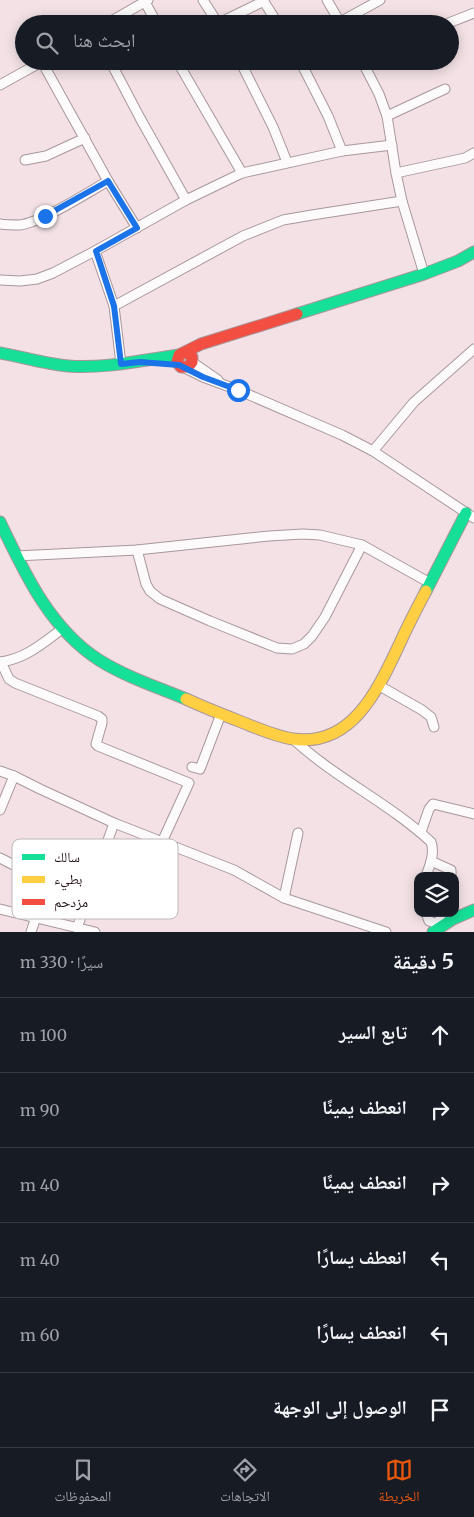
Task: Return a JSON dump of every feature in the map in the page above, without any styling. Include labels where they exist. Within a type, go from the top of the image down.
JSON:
[{"type":"street","points":[[203,0],[213,15]]},
{"type":"street","points":[[235,15],[264,0],[273,15]]},
{"type":"street","points":[[328,0],[336,15]]},
{"type":"street","points":[[355,15],[380,0]]},
{"type":"street","points":[[122,15],[146,1],[152,15]]},
{"type":"street","points":[[459,19],[474,13]]},
{"type":"street","points":[[0,85],[28,70]]},
{"type":"street","points":[[47,70],[108,181],[137,228]]},
{"type":"street","points":[[115,70],[186,200]]},
{"type":"street","points":[[182,70],[242,173]]},
{"type":"street","points":[[245,70],[256,90],[288,162]]},
{"type":"street","points":[[305,70],[328,116],[342,151]]},
{"type":"street","points":[[367,70],[379,94],[387,116],[402,201],[424,274]]},
{"type":"street","points":[[387,116],[446,88]]},
{"type":"street","points":[[25,160],[46,156],[85,138]]},
{"type":"street","points":[[0,280],[20,281],[37,279],[54,273],[186,200],[242,173],[342,151],[392,146]]},
{"type":"street","points":[[396,173],[465,158],[474,153]]},
{"type":"street","points":[[0,224],[21,225],[30,222],[45,216],[108,181]]},
{"type":"street","points":[[114,306],[235,240],[283,220],[402,201]]},
{"type":"street","points":[[96,251],[114,306],[121,364]]},
{"type":"street","points":[[0,352],[67,366],[100,366],[186,360],[206,350],[216,340],[444,268],[474,252]]},
{"type":"street","points":[[373,451],[414,402],[474,349]]},
{"type":"street","points":[[0,522],[39,597],[62,629],[97,660],[221,714],[293,740],[317,739],[329,736],[345,727],[358,716],[378,684],[430,583],[470,516],[373,451],[342,435],[226,386],[186,360]]},
{"type":"street","points":[[16,556],[137,550],[304,534],[320,535],[362,545],[430,583]]},
{"type":"street","points":[[137,550],[146,584],[150,591],[160,599],[277,648],[292,649],[304,644],[325,617],[362,545]]},
{"type":"street","points":[[62,629],[19,658],[0,662],[9,679],[102,719],[96,740],[98,746],[189,783]]},
{"type":"street","points":[[378,684],[422,710],[431,717],[434,727]]},
{"type":"street","points":[[163,839],[221,714]]},
{"type":"street","points":[[293,740],[306,752],[421,832],[431,842],[433,847],[427,872]]},
{"type":"street","points":[[0,771],[114,823],[154,839]]},
{"type":"street","points":[[0,810],[14,776]]},
{"type":"street","points":[[421,832],[429,809],[433,804],[474,814]]},
{"type":"street","points":[[108,839],[114,823]]},
{"type":"street","points":[[284,898],[298,833]]},
{"type":"street","points":[[178,848],[234,870],[284,898],[386,932]]},
{"type":"street","points":[[0,858],[12,864]]},
{"type":"street","points":[[431,861],[451,870],[451,872]]},
{"type":"street","points":[[436,930],[460,914],[474,910]]},
{"type":"street","points":[[428,917],[436,930]]},
{"type":"street","points":[[436,930],[441,917]]},
{"type":"street","points":[[32,932],[35,919]]},
{"type":"street","points":[[43,919],[95,932]]},
{"type":"street","points":[[77,928],[80,919]]},
{"type":"traffic: fast","points":[[297,314],[424,274],[458,261],[474,252]]},
{"type":"traffic: fast","points":[[0,353],[51,364],[82,367],[179,355]]},
{"type":"traffic: fast","points":[[426,591],[466,513]]},
{"type":"traffic: fast","points":[[0,522],[40,598],[66,632],[99,660],[120,672],[186,699]]},
{"type":"traffic: fast","points":[[433,932],[453,919],[474,910]]},
{"type":"traffic: slow","points":[[186,699],[286,738],[314,739],[332,734],[348,724],[373,695],[426,591]]},
{"type":"traffic: jam","points":[[187,352],[192,357],[192,362],[188,367],[181,367],[177,362],[179,355],[201,344],[297,314]]},
{"type":"route","points":[[45,216],[108,181],[137,228],[96,251],[114,306],[121,364],[140,362],[179,365],[203,377],[238,390]]}]
